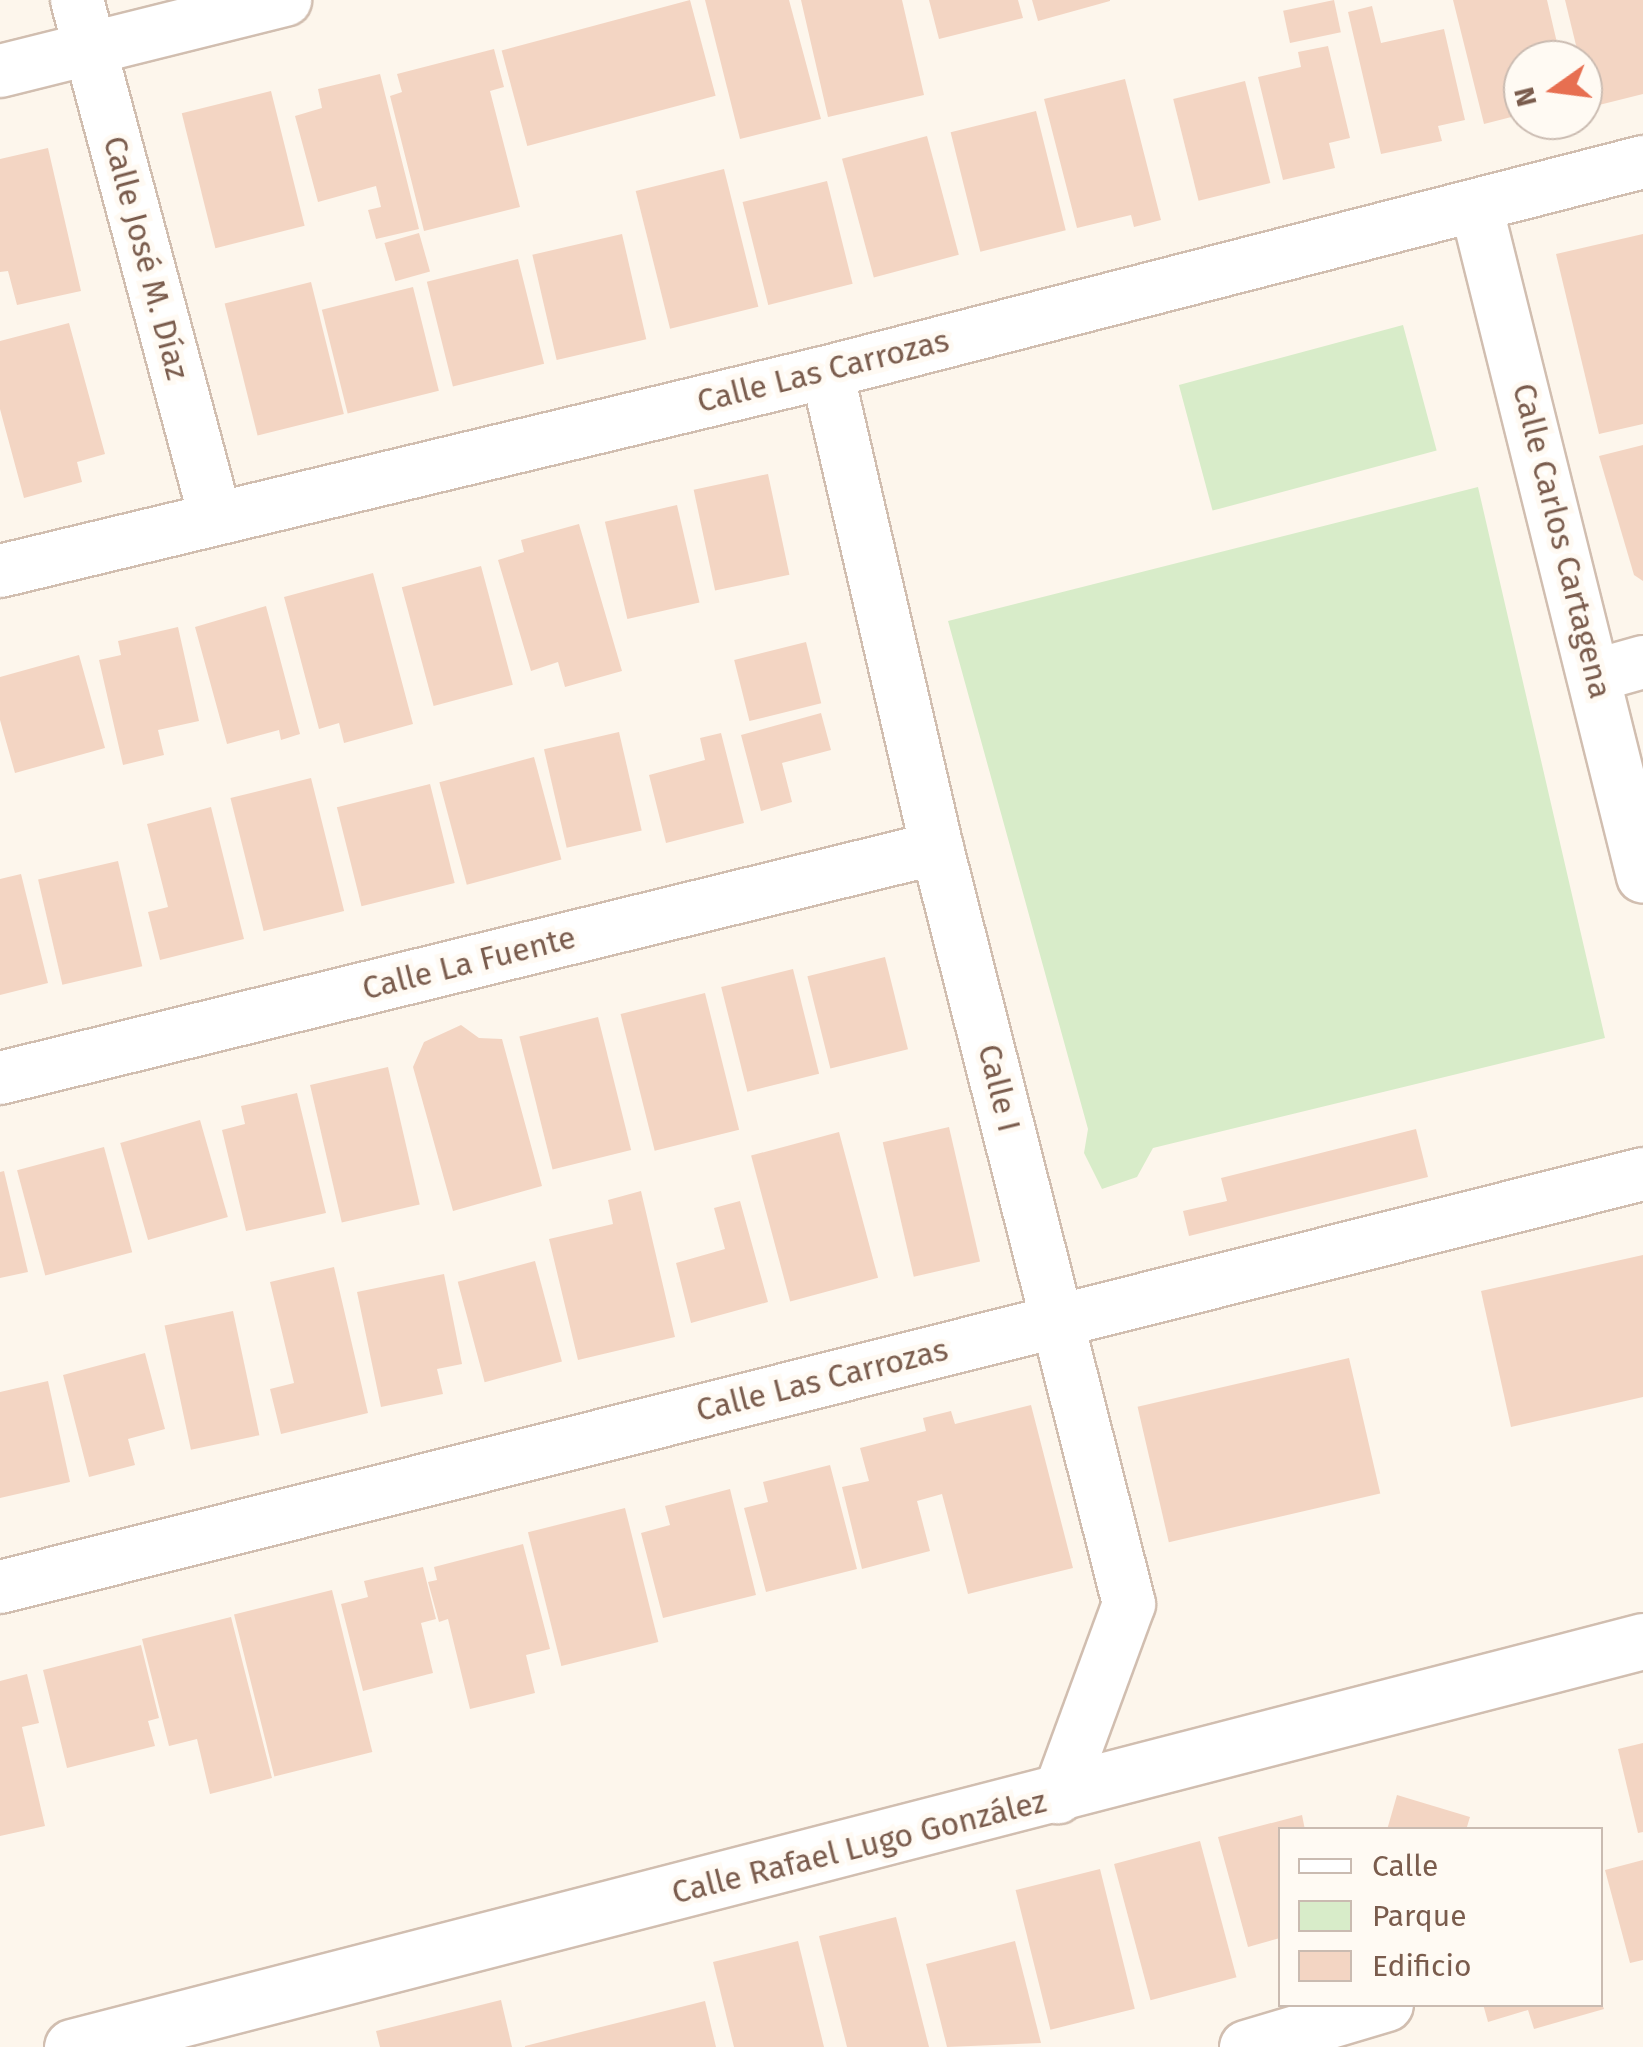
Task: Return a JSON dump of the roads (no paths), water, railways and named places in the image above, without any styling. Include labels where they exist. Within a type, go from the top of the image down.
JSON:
[{"type":"street","points":[[0,71],[82,24],[285,0]]},
{"type":"street","name":"Calle José M. Díaz","points":[[82,24],[215,516]]},
{"type":"street","name":"Calle Las Carrozas","points":[[0,571],[215,516],[826,372],[1643,162]]},
{"type":"street","name":"Calle Carlos Cartagena","points":[[1476,206],[1620,669],[1643,877]]},
{"type":"street","name":"Calle I","points":[[826,372],[937,848],[1130,1604],[1058,1797]]},
{"type":"street","name":"Calle La Fuente","points":[[0,1078],[937,848]]},
{"type":"street","name":"Calle Las Carrozas","points":[[0,1587],[1643,1174]]},
{"type":"street","name":"Calle Rafael Lugo González","points":[[72,2047],[1058,1797],[1643,1641]]},
{"type":"street","points":[[1246,2047],[1381,2007]]}]
